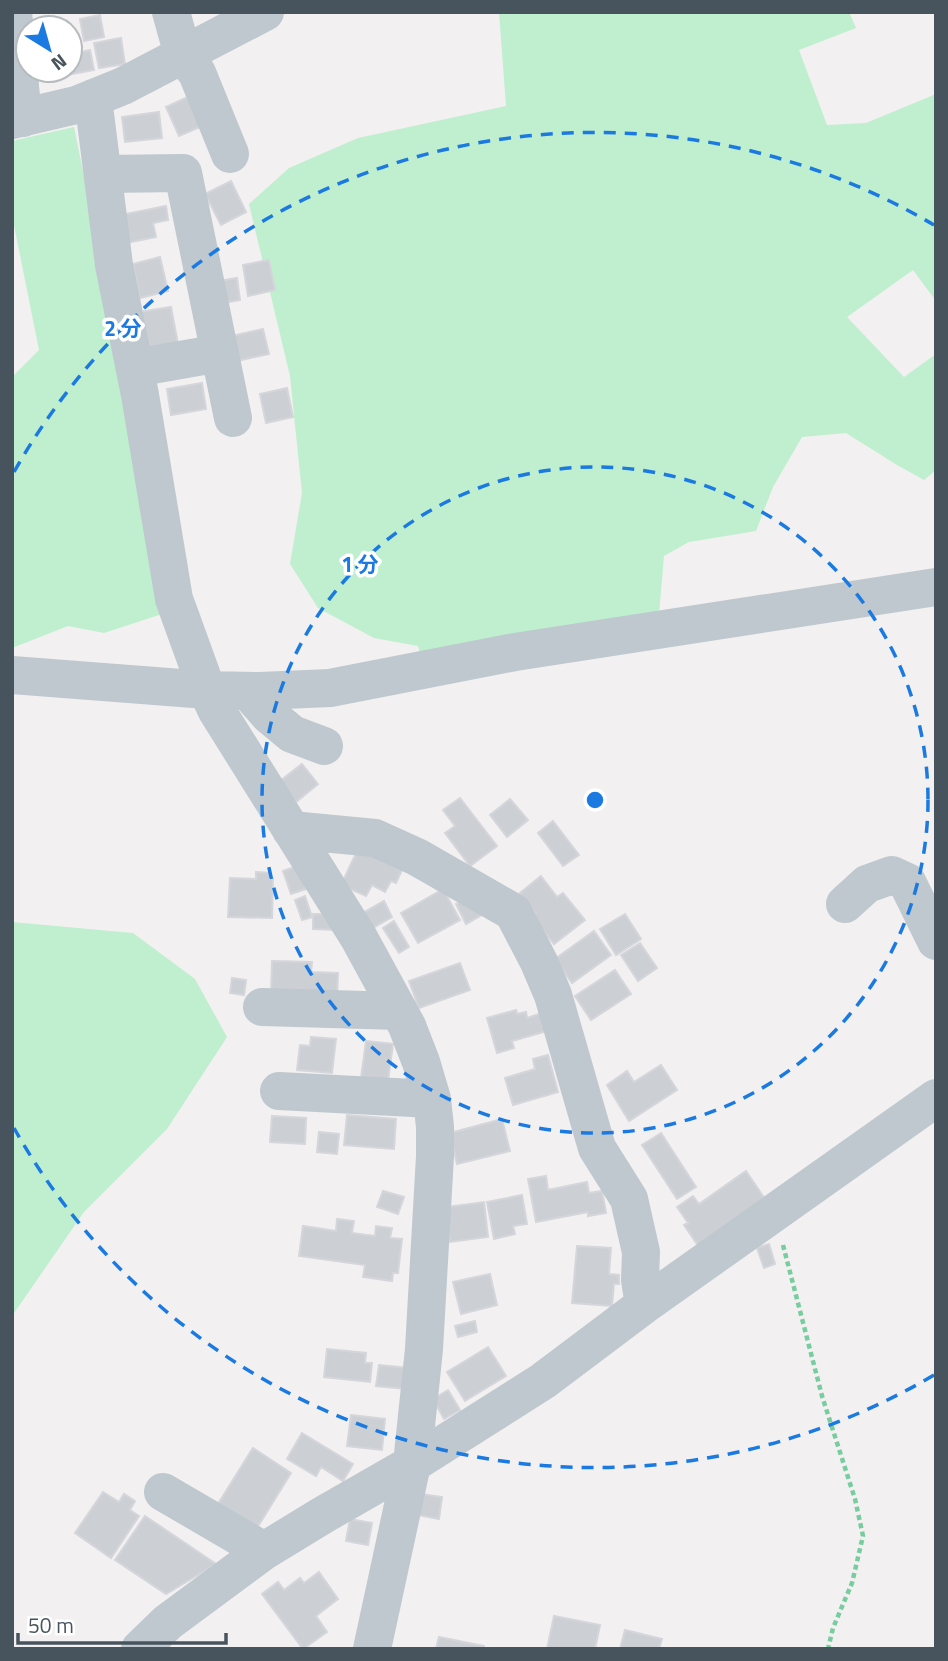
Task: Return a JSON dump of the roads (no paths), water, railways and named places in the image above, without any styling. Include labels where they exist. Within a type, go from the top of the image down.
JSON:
[{"type":"street","points":[[13,12],[18,119],[76,105],[123,86],[265,12]]},
{"type":"street","points":[[171,12],[183,55],[197,73],[230,154]]},
{"type":"street","points":[[93,98],[114,265],[135,368],[174,599],[217,712],[359,938],[407,1026],[432,1099],[435,1156],[424,1349],[412,1464],[372,1649]]},
{"type":"street","points":[[103,174],[183,173],[233,418]]},
{"type":"street","points":[[135,368],[220,353]]},
{"type":"street","points":[[12,675],[207,690],[330,688],[515,652],[936,587]]},
{"type":"street","points":[[248,691],[269,715],[292,734],[324,746]]},
{"type":"street","points":[[291,831],[375,838],[417,858],[513,912],[553,995],[597,1147],[629,1199],[641,1252],[640,1280],[644,1305]]},
{"type":"street","points":[[845,904],[867,884],[891,875],[907,882],[936,942]]},
{"type":"street","points":[[262,1007],[398,1011]]},
{"type":"street","points":[[279,1091],[432,1099]]},
{"type":"street","points":[[140,1649],[168,1622],[264,1551],[412,1464],[542,1381],[644,1305],[936,1098]]},
{"type":"street","points":[[163,1492],[264,1551]]}]
